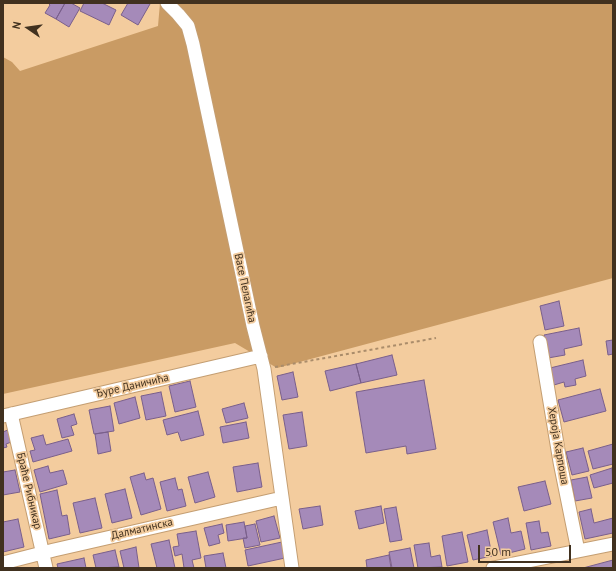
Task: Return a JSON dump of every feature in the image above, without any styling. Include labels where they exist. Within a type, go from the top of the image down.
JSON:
[{"type":"street","name":"Васе Пелагића","points":[[167,3],[188,26],[194,44],[252,318],[263,363],[292,568]]},
{"type":"street","name":"Хероја Карпоша","points":[[540,342],[560,462],[578,551]]},
{"type":"street","name":"Ђуре Даничића","points":[[7,415],[263,363]]},
{"type":"street","name":"Браће Рибникар","points":[[7,415],[46,568]]},
{"type":"street","name":"Далматинска","points":[[3,563],[42,552],[282,498]]},
{"type":"street","points":[[493,568],[613,544]]},
{"type":"path","points":[[263,363],[436,338]]},
{"type":"shaded area","points":[[160,3],[613,3],[613,278],[277,368],[235,343],[3,394],[3,57],[12,62],[20,71],[158,26]]},
{"type":"building","points":[[48,3],[65,3],[56,19],[45,13],[50,5]]},
{"type":"building","points":[[65,3],[71,3],[80,8],[69,27],[56,19]]},
{"type":"building","points":[[84,3],[102,3],[116,10],[109,25],[80,11]]},
{"type":"building","points":[[128,3],[150,4],[138,25],[121,15]]},
{"type":"building","points":[[559,301],[564,326],[545,330],[540,306]]},
{"type":"building","points":[[579,328],[582,345],[564,349],[565,355],[548,358],[544,335]]},
{"type":"building","points":[[613,340],[613,354],[608,355],[606,341]]},
{"type":"building","points":[[392,355],[397,375],[361,383],[356,364]]},
{"type":"building","points":[[583,360],[586,376],[575,379],[576,385],[565,387],[564,382],[554,385],[550,368]]},
{"type":"building","points":[[356,364],[361,383],[330,391],[325,371]]},
{"type":"building","points":[[293,372],[298,397],[282,400],[277,376]]},
{"type":"building","points":[[424,380],[436,449],[407,454],[406,446],[366,453],[356,392]]},
{"type":"building","points":[[190,381],[196,407],[175,412],[169,386]]},
{"type":"building","points":[[600,389],[606,411],[564,422],[558,400]]},
{"type":"building","points":[[161,392],[166,416],[146,420],[141,396]]},
{"type":"building","points":[[135,397],[140,418],[119,424],[114,403]]},
{"type":"building","points":[[244,403],[248,418],[226,423],[222,409]]},
{"type":"building","points":[[110,406],[114,431],[94,434],[89,410]]},
{"type":"building","points":[[198,411],[204,435],[181,441],[178,432],[167,435],[163,420]]},
{"type":"building","points":[[302,412],[307,446],[289,449],[283,415]]},
{"type":"building","points":[[74,414],[77,424],[71,426],[74,435],[62,438],[57,419]]},
{"type":"building","points":[[246,422],[249,438],[223,443],[220,427]]},
{"type":"building","points":[[10,429],[14,441],[6,444],[7,447],[3,448],[3,432]]},
{"type":"building","points":[[108,432],[111,451],[98,454],[95,434]]},
{"type":"building","points":[[43,435],[46,445],[68,439],[72,451],[33,462],[30,451],[35,450],[31,438]]},
{"type":"building","points":[[613,444],[613,464],[593,469],[588,451]]},
{"type":"building","points":[[583,448],[589,471],[572,475],[566,452]]},
{"type":"building","points":[[258,463],[262,487],[237,492],[233,467]]},
{"type":"building","points":[[48,466],[50,473],[63,470],[67,484],[40,492],[34,470]]},
{"type":"building","points":[[612,468],[613,483],[594,488],[590,475]]},
{"type":"building","points":[[15,470],[20,492],[3,495],[3,472]]},
{"type":"building","points":[[208,472],[215,497],[195,503],[188,477]]},
{"type":"building","points":[[144,473],[146,480],[153,478],[161,509],[141,515],[130,477]]},
{"type":"building","points":[[587,477],[592,498],[575,501],[571,480]]},
{"type":"building","points":[[175,478],[178,490],[182,489],[186,506],[167,511],[160,482]]},
{"type":"building","points":[[545,481],[551,504],[524,511],[518,487]]},
{"type":"building","points":[[125,489],[132,518],[112,523],[105,494]]},
{"type":"building","points":[[57,490],[62,516],[67,515],[70,534],[49,539],[40,494]]},
{"type":"building","points":[[95,498],[102,528],[80,533],[73,503]]},
{"type":"building","points":[[320,506],[323,525],[303,529],[299,509]]},
{"type":"building","points":[[381,506],[384,523],[359,529],[355,511]]},
{"type":"building","points":[[396,507],[402,540],[390,542],[384,509]]},
{"type":"building","points":[[591,509],[594,523],[613,518],[613,533],[585,539],[579,512]]},
{"type":"building","points":[[274,516],[280,538],[261,542],[256,521]]},
{"type":"building","points":[[508,518],[511,533],[521,531],[525,549],[501,555],[493,522]]},
{"type":"building","points":[[18,519],[24,547],[3,552],[3,522]]},
{"type":"building","points":[[539,521],[541,533],[548,532],[551,546],[531,550],[526,523]]},
{"type":"building","points":[[244,522],[247,538],[228,541],[226,525]]},
{"type":"building","points":[[222,524],[224,533],[218,535],[220,543],[209,546],[204,528]]},
{"type":"building","points":[[255,524],[260,545],[245,548],[243,538],[247,538],[245,526]]},
{"type":"building","points":[[487,530],[492,556],[473,560],[467,535]]},
{"type":"building","points":[[196,531],[201,558],[192,560],[194,568],[184,568],[182,554],[175,556],[173,547],[179,546],[177,534]]},
{"type":"building","points":[[462,532],[468,562],[447,566],[442,536]]},
{"type":"building","points":[[169,540],[175,568],[157,568],[151,544]]},
{"type":"building","points":[[282,542],[285,558],[248,566],[245,550]]},
{"type":"building","points":[[429,543],[431,557],[440,555],[442,567],[418,568],[414,545]]},
{"type":"building","points":[[136,547],[139,568],[124,568],[120,551]]},
{"type":"building","points":[[410,548],[414,568],[392,568],[389,552]]},
{"type":"building","points":[[115,550],[119,567],[96,568],[93,555]]},
{"type":"building","points":[[223,553],[226,568],[206,568],[204,556]]},
{"type":"building","points":[[389,555],[391,568],[367,568],[366,560]]},
{"type":"building","points":[[84,558],[86,568],[58,568],[57,564]]},
{"type":"building","points":[[613,560],[613,568],[583,568]]}]
